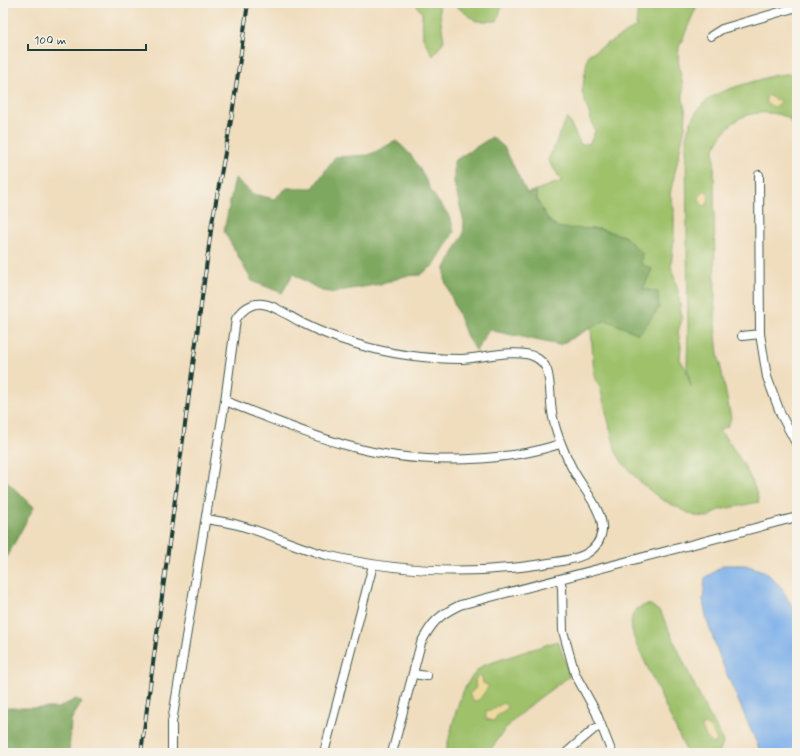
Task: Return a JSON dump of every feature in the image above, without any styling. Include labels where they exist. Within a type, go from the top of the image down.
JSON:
[{"type":"street","points":[[711,36],[722,29],[797,7]]},
{"type":"street","points":[[758,175],[760,334],[767,378],[781,415],[797,445]]},
{"type":"street","points":[[172,753],[172,722],[225,401],[236,319],[241,311],[249,306],[267,304],[305,324],[355,344],[406,355],[461,359],[518,354],[533,355],[540,360],[548,372],[552,414],[560,444],[580,483],[597,508],[601,518],[602,529],[599,540],[593,549],[585,556],[575,559],[514,568],[445,572],[373,565],[324,554],[237,524],[206,519]]},
{"type":"street","points":[[742,336],[760,334]]},
{"type":"street","points":[[225,401],[305,432],[345,445],[392,456],[461,460],[520,454],[560,444]]},
{"type":"street","points":[[392,753],[421,643],[430,626],[443,613],[460,605],[797,517]]},
{"type":"street","points":[[324,753],[373,565]]},
{"type":"street","points":[[560,579],[562,588],[563,631],[575,674],[596,712],[612,753]]},
{"type":"street","points":[[413,674],[427,676]]},
{"type":"street","points":[[566,753],[594,729],[601,726]]},
{"type":"green space","points":[[415,3],[442,3],[439,8],[444,41],[433,56],[423,38],[422,13]]},
{"type":"green space","points":[[452,3],[503,3],[497,21],[476,21]]},
{"type":"green space","points":[[638,3],[698,3],[679,47],[678,60],[686,113],[685,127],[670,194],[674,209],[674,237],[671,266],[678,291],[682,319],[678,332],[681,346],[680,359],[686,369],[691,387],[687,366],[686,137],[690,124],[702,105],[728,89],[774,76],[785,74],[797,75],[797,132],[789,119],[782,115],[769,113],[750,114],[735,121],[724,133],[714,149],[715,325],[718,354],[731,418],[728,426],[719,430],[743,464],[757,493],[759,502],[719,510],[709,517],[695,516],[661,499],[641,483],[622,462],[616,452],[600,387],[594,376],[591,327],[606,320],[643,289],[641,264],[600,229],[576,230],[562,228],[555,225],[549,220],[542,210],[536,194],[536,190],[562,181],[548,160],[567,117],[581,145],[590,143],[595,131],[582,92],[588,55],[636,27]]},
{"type":"green space","points":[[492,137],[504,147],[527,193],[536,190],[537,201],[549,221],[558,228],[600,229],[624,236],[642,253],[641,264],[652,269],[643,289],[658,292],[659,308],[639,334],[606,320],[559,345],[489,330],[476,351],[468,339],[445,281],[445,268],[463,235],[464,222],[454,183],[454,161]]},
{"type":"green space","points":[[396,141],[414,159],[433,194],[448,215],[452,225],[454,232],[434,265],[420,275],[405,276],[381,284],[339,291],[337,293],[322,291],[293,274],[282,293],[252,281],[224,231],[235,178],[253,194],[274,199],[287,188],[313,188],[335,157],[369,155]]},
{"type":"green space","points":[[3,478],[34,507],[3,564]]},
{"type":"green space","points":[[651,605],[661,613],[704,706],[721,736],[723,744],[719,753],[687,753],[634,638],[631,622],[633,614],[640,607]]},
{"type":"green space","points":[[558,641],[570,676],[535,701],[514,719],[496,741],[489,753],[445,753],[458,705],[468,682],[475,673],[484,665]]},
{"type":"green space","points":[[76,699],[82,702],[71,720],[69,753],[3,753],[3,708],[58,708]]},
{"type":"sand","points":[[768,95],[774,99],[780,100],[779,105],[774,107],[767,104],[766,97]]},
{"type":"sand","points":[[702,192],[708,192],[709,197],[707,205],[704,206],[700,202],[699,197]]},
{"type":"sand","points":[[479,676],[482,677],[483,683],[489,686],[479,700],[474,701],[469,694],[476,688],[475,679]]},
{"type":"sand","points":[[503,703],[507,706],[507,709],[498,714],[494,721],[486,719],[486,711],[494,709]]},
{"type":"sand","points":[[704,724],[711,728],[717,740],[714,744],[704,734],[702,726]]},
{"type":"water","points":[[724,565],[745,565],[766,572],[781,587],[797,615],[797,753],[761,753],[722,663],[707,621],[703,600],[705,578]]},
{"type":"railway","points":[[141,753],[212,223],[232,115],[248,3]]}]
